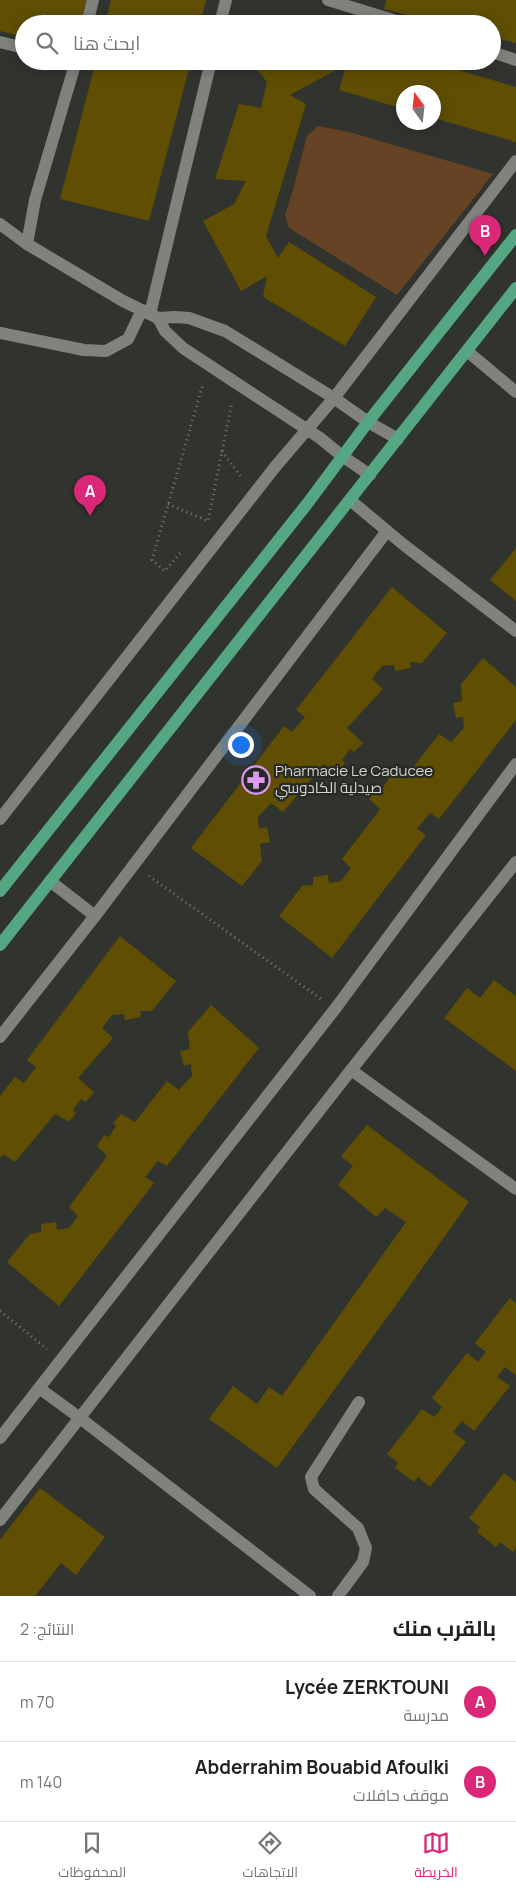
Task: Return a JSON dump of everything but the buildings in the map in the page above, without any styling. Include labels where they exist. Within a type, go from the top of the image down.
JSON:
[{"type":"main road","points":[[0,891],[307,504],[368,422],[516,235]]},
{"type":"main road","points":[[0,945],[516,288]]},
{"type":"street","points":[[89,15],[93,0]]},
{"type":"street","points":[[222,15],[226,0]]},
{"type":"street","points":[[328,0],[362,4],[386,15]]},
{"type":"street","points":[[0,42],[15,46]]},
{"type":"street","points":[[501,55],[516,60]]},
{"type":"street","points":[[27,244],[35,200],[71,70]]},
{"type":"street","points":[[0,333],[84,350],[106,351],[128,339],[150,314],[209,70]]},
{"type":"street","points":[[0,819],[275,467],[334,398],[516,161]]},
{"type":"street","points":[[0,224],[27,244],[123,301],[150,314],[189,318],[225,331],[398,439]]},
{"type":"street","points":[[150,314],[183,348],[370,474]]},
{"type":"street","points":[[467,351],[514,385]]},
{"type":"street","points":[[350,500],[516,631]]},
{"type":"street","points":[[0,1037],[95,916],[387,531]]},
{"type":"street","points":[[0,1438],[335,1010],[516,764]]},
{"type":"street","points":[[0,1520],[516,862]]},
{"type":"street","points":[[50,881],[95,916]]},
{"type":"street","points":[[352,1070],[516,1189]]},
{"type":"street","points":[[39,1388],[310,1596]]},
{"type":"street","points":[[338,1596],[362,1562],[366,1548],[358,1528],[314,1488],[310,1477],[359,1402]]},
{"type":"path","points":[[183,550],[165,571],[152,560],[204,381],[211,386]]},
{"type":"path","points":[[208,521],[232,400],[239,404]]},
{"type":"path","points":[[222,451],[243,479]]},
{"type":"path","points":[[237,486],[250,472]]},
{"type":"path","points":[[168,504],[208,521]]},
{"type":"path","points":[[202,528],[214,514]]},
{"type":"path","points":[[134,865],[335,1010]]},
{"type":"path","points":[[0,1311],[61,1361]]},
{"type":"shaded area","points":[[318,126],[349,132],[493,174],[397,295],[289,228],[285,215],[307,136]]},
{"type":"place","name":"Abderrahim Bouabid Afoulki","points":[[485,256]]},
{"type":"place","name":"Lycée ZERKTOUNI","points":[[90,516]]},
{"type":"place","name":"Pharmacie Le Caducee صيدلية الكادوسي","points":[[256,780]]}]
